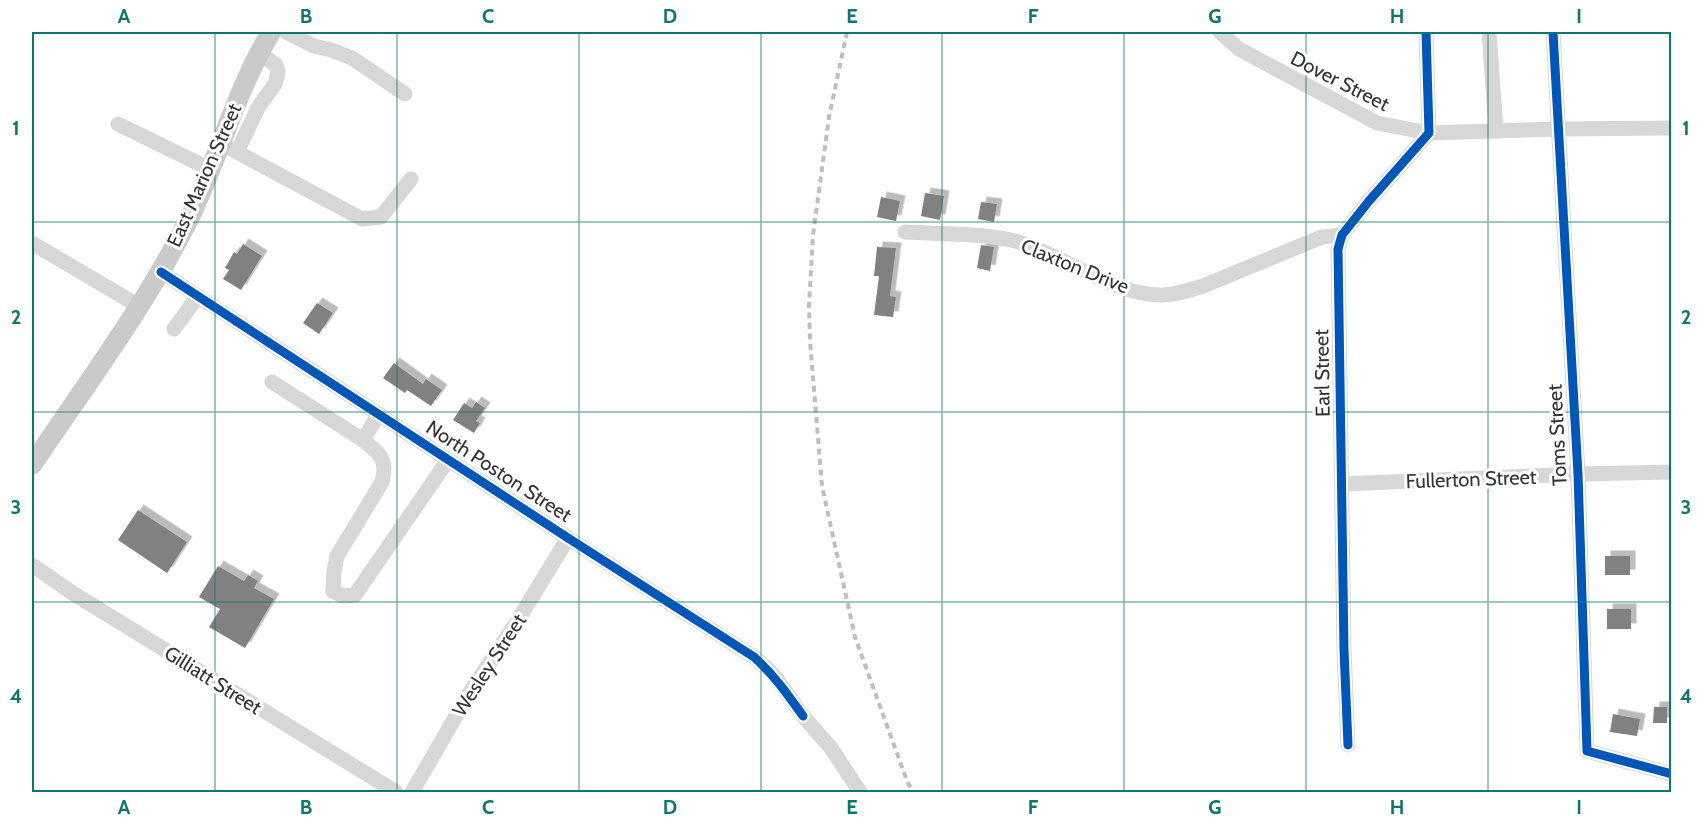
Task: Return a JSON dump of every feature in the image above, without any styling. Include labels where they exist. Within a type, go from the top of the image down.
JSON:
[{"type":"main road","name":"East Marion Street","points":[[32,465],[161,272],[187,222],[210,169],[229,147],[244,83],[272,32]]},
{"type":"street","points":[[286,32],[314,46],[352,58],[405,94]]},
{"type":"street","name":"Dover Street","points":[[1220,32],[1239,48],[1377,123],[1429,133],[1671,128]]},
{"type":"street","points":[[1342,235],[1429,133],[1425,32]]},
{"type":"street","points":[[1489,32],[1496,131]]},
{"type":"street","name":"Toms Street","points":[[1553,32],[1578,474],[1587,751],[1671,774]]},
{"type":"street","points":[[259,53],[276,65],[278,72],[275,84],[259,106],[243,137],[229,147],[362,219],[381,217],[411,178]]},
{"type":"street","points":[[118,124],[210,169]]},
{"type":"street","name":"Claxton Drive","points":[[905,232],[1014,241],[1056,257],[1107,282],[1136,292],[1161,295],[1203,286],[1322,237],[1342,235]]},
{"type":"street","name":"Earl Street","points":[[1342,235],[1338,249],[1344,650],[1348,745]]},
{"type":"street","points":[[32,243],[139,306]]},
{"type":"street","name":"North Poston Street","points":[[161,272],[754,657],[770,671],[803,716],[831,748],[860,792]]},
{"type":"street","points":[[174,329],[198,296]]},
{"type":"street","points":[[272,382],[363,440],[382,456],[385,470],[382,482],[337,556],[333,591],[343,596],[355,594],[448,460]]},
{"type":"street","points":[[363,440],[379,414]]},
{"type":"street","name":"Fullerton Street","points":[[1342,484],[1671,472]]},
{"type":"street","name":"Wesley Street","points":[[412,792],[462,704],[518,620],[568,538]]},
{"type":"street","name":"Gilliatt Street","points":[[32,565],[84,600],[396,792]]},
{"type":"building","points":[[925,193],[944,196],[940,220],[921,216]]},
{"type":"building","points":[[881,197],[900,201],[896,221],[877,217]]},
{"type":"building","points":[[981,202],[997,204],[994,222],[978,219]]},
{"type":"building","points":[[243,244],[262,256],[241,290],[223,279],[229,270],[225,268],[234,252],[237,254]]},
{"type":"building","points":[[981,245],[994,247],[990,271],[977,268]]},
{"type":"building","points":[[877,247],[896,248],[890,296],[896,297],[893,317],[874,315],[879,276],[874,276]]},
{"type":"building","points":[[317,303],[333,313],[319,334],[303,323]]},
{"type":"building","points":[[394,363],[423,384],[426,379],[442,390],[431,406],[407,390],[405,393],[383,378]]},
{"type":"building","points":[[476,402],[485,408],[476,421],[480,423],[474,433],[453,420],[464,403],[472,408]]},
{"type":"building","points":[[138,510],[187,542],[167,573],[118,540]]},
{"type":"building","points":[[1605,556],[1630,556],[1630,575],[1605,575]]},
{"type":"building","points":[[218,566],[244,581],[248,575],[258,581],[254,588],[274,599],[245,648],[209,627],[220,609],[199,597]]},
{"type":"building","points":[[1607,609],[1631,609],[1631,629],[1607,629]]},
{"type":"building","points":[[1654,707],[1667,707],[1667,723],[1653,723]]},
{"type":"building","points":[[1613,714],[1640,719],[1637,736],[1610,732]]},
{"type":"railway","points":[[847,32],[829,117],[813,235],[809,306],[822,486],[855,637],[913,792]]},
{"type":"cycle path","points":[[1348,745],[1344,650],[1338,249],[1342,235],[1429,133],[1426,32]]},
{"type":"cycle path","points":[[1553,32],[1578,474],[1587,751],[1672,774]]},
{"type":"cycle path","points":[[161,272],[754,657],[774,678],[803,716]]}]
